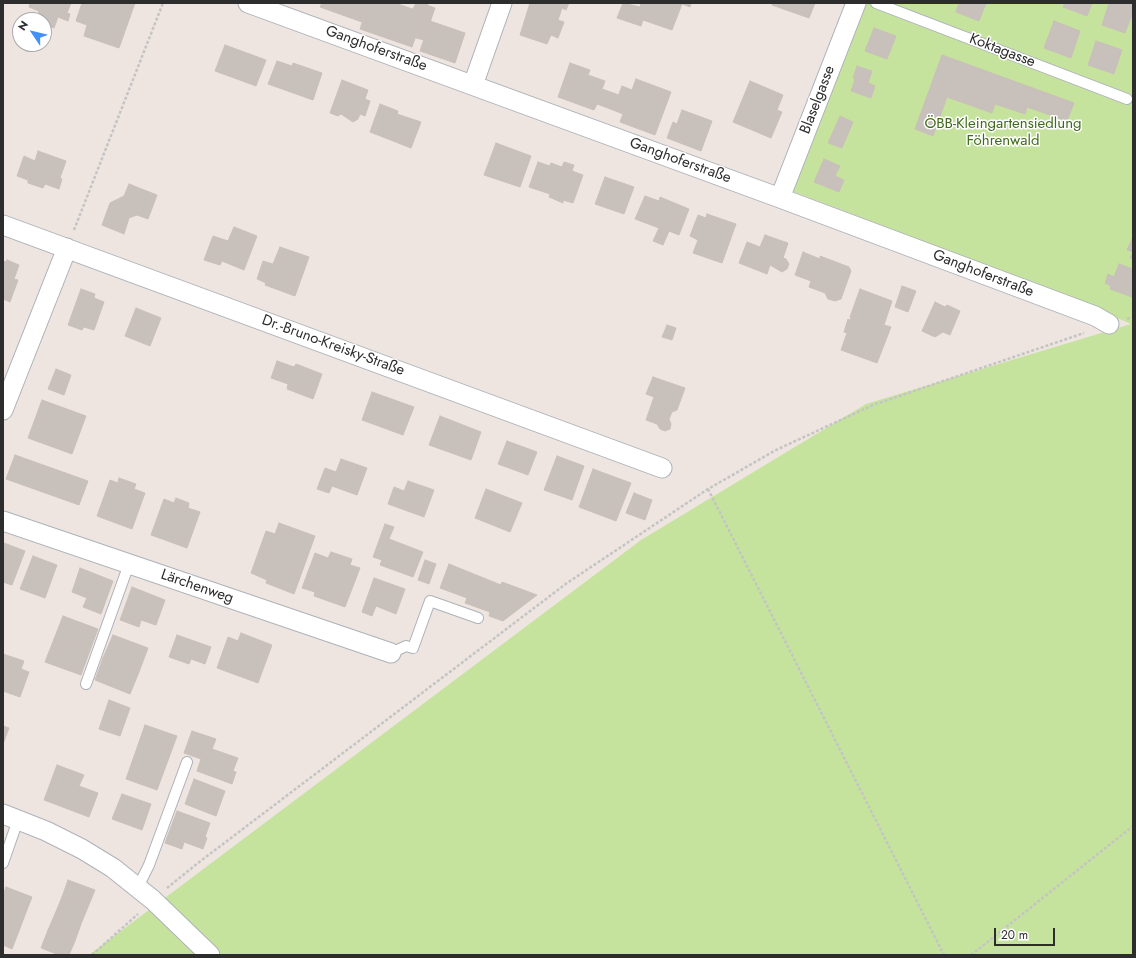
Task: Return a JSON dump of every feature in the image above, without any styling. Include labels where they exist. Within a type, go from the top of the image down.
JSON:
[{"type":"street","name":"Ganghoferstraße","points":[[248,3],[780,198],[1087,313],[1109,324]]},
{"type":"street","points":[[473,85],[502,3]]},
{"type":"street","name":"Blaselgasse","points":[[780,198],[856,3]]},
{"type":"street","name":"Dr.-Bruno-Kreisky-Straße","points":[[3,225],[662,468]]},
{"type":"street","points":[[3,410],[67,248]]},
{"type":"street","name":"Lärchenweg","points":[[3,521],[391,653]]},
{"type":"street","points":[[11,817],[82,849],[113,868],[153,900],[210,955]]},
{"type":"lane","name":"Koktagasse","points":[[876,3],[1127,98]]},
{"type":"lane","points":[[86,684],[129,564]]},
{"type":"lane","points":[[391,653],[406,646],[413,648],[430,601],[478,618]]},
{"type":"lane","points":[[138,888],[149,865],[187,762]]},
{"type":"lane","points":[[3,863],[11,817]]},
{"type":"path","points":[[67,248],[163,3]]},
{"type":"path","points":[[92,955],[153,900],[198,863],[567,583],[708,489],[776,450],[873,405],[1109,324]]},
{"type":"path","points":[[708,489],[944,955]]},
{"type":"path","points":[[971,955],[1133,826]]},
{"type":"green space","name":"ÖBB-Kleingartensiedlung Föhrenwald","points":[[860,3],[1133,3],[1133,955],[89,955],[641,540],[866,404],[1131,324],[1072,298],[789,190]]},
{"type":"building","points":[[30,3],[71,3],[67,13],[70,14],[68,21],[58,17],[54,28],[52,27],[52,12],[39,12],[29,7]]},
{"type":"building","points":[[82,3],[135,3],[119,48],[84,36],[87,25],[76,21]]},
{"type":"building","points":[[322,3],[369,3],[362,22],[320,7]]},
{"type":"building","points":[[369,3],[395,3],[424,13],[412,47],[360,29]]},
{"type":"building","points":[[416,3],[428,3],[424,13],[413,9]]},
{"type":"building","points":[[530,3],[569,3],[566,10],[562,8],[558,20],[564,22],[558,38],[551,35],[547,44],[520,35]]},
{"type":"building","points":[[623,3],[640,7],[641,3],[691,3],[690,7],[682,4],[672,30],[643,20],[641,26],[617,18]]},
{"type":"building","points":[[773,3],[815,3],[809,18],[772,5]]},
{"type":"building","points":[[959,3],[986,3],[979,21],[956,12]]},
{"type":"building","points":[[1065,3],[1092,3],[1087,16],[1063,7]]},
{"type":"building","points":[[1109,3],[1133,3],[1133,17],[1131,17],[1125,33],[1102,25]]},
{"type":"building","points":[[427,5],[435,8],[424,40],[416,38]]},
{"type":"building","points":[[430,21],[465,33],[455,63],[420,51]]},
{"type":"building","points":[[1054,21],[1080,31],[1071,58],[1044,48]]},
{"type":"building","points":[[874,28],[896,36],[887,59],[865,51]]},
{"type":"building","points":[[1096,41],[1122,50],[1114,74],[1088,65]]},
{"type":"building","points":[[225,45],[266,60],[256,86],[215,71]]},
{"type":"building","points":[[942,55],[1074,103],[1067,121],[1027,107],[1025,114],[995,104],[992,113],[947,97],[933,136],[915,129]]},
{"type":"building","points":[[277,61],[292,66],[293,63],[322,73],[313,100],[268,84]]},
{"type":"building","points":[[570,63],[590,70],[588,75],[605,81],[602,89],[619,95],[613,110],[597,104],[594,110],[558,97]]},
{"type":"building","points":[[857,66],[872,71],[868,83],[875,86],[871,98],[851,91]]},
{"type":"building","points":[[636,79],[671,92],[655,135],[620,122],[623,114],[613,110],[622,86],[632,90]]},
{"type":"building","points":[[342,80],[368,90],[365,99],[370,101],[365,116],[360,114],[358,119],[353,122],[341,114],[338,116],[330,113]]},
{"type":"building","points":[[750,81],[783,95],[777,110],[782,112],[771,138],[733,122]]},
{"type":"building","points":[[380,104],[398,111],[397,114],[421,122],[411,148],[370,132]]},
{"type":"building","points":[[682,110],[712,121],[701,151],[667,138],[673,122],[677,124]]},
{"type":"building","points":[[840,116],[853,122],[842,148],[828,143]]},
{"type":"building","points":[[496,143],[531,156],[520,187],[484,175]]},
{"type":"building","points":[[38,151],[66,161],[60,178],[62,179],[59,189],[45,184],[43,188],[28,183],[28,180],[17,176],[24,156],[35,161]]},
{"type":"building","points":[[824,159],[840,166],[835,176],[844,180],[839,192],[814,182]]},
{"type":"building","points":[[538,162],[550,166],[551,163],[562,167],[564,162],[574,165],[572,171],[583,175],[573,203],[563,200],[563,203],[549,197],[550,194],[529,187]]},
{"type":"building","points":[[605,177],[634,187],[624,214],[595,204]]},
{"type":"building","points":[[129,184],[157,195],[148,219],[137,215],[129,218],[124,234],[102,225],[110,203],[124,196]]},
{"type":"building","points":[[645,196],[659,201],[660,197],[689,209],[679,235],[669,231],[663,245],[653,241],[659,228],[635,219]]},
{"type":"building","points":[[707,214],[736,224],[722,263],[693,253],[698,240],[690,236],[698,215],[706,218]]},
{"type":"building","points":[[234,227],[257,236],[244,270],[222,261],[220,265],[204,260],[213,236],[228,241]]},
{"type":"building","points":[[765,235],[788,243],[783,258],[786,259],[789,264],[787,269],[782,272],[770,265],[767,274],[739,263],[747,242],[760,247]]},
{"type":"building","points":[[1132,239],[1133,240],[1133,252],[1127,250]]},
{"type":"building","points":[[280,247],[309,257],[295,296],[265,285],[266,283],[257,279],[263,261],[273,264]]},
{"type":"building","points":[[803,252],[820,259],[820,256],[849,267],[851,271],[841,299],[835,301],[828,299],[825,293],[809,287],[811,281],[795,275]]},
{"type":"building","points":[[1133,252],[1133,259],[1130,258]]},
{"type":"building","points":[[7,260],[19,265],[14,279],[18,280],[10,302],[3,299],[3,261],[6,262]]},
{"type":"building","points":[[1119,264],[1133,269],[1132,297],[1110,289],[1111,286],[1105,283],[1108,274],[1114,277]]},
{"type":"building","points":[[902,286],[916,291],[908,312],[895,307]]},
{"type":"building","points":[[81,289],[95,294],[94,298],[104,302],[94,330],[84,327],[82,330],[68,325]]},
{"type":"building","points":[[860,289],[892,301],[884,325],[891,327],[877,363],[841,350],[847,333],[844,332],[848,319],[850,320],[851,318],[850,317]]},
{"type":"building","points":[[935,302],[945,307],[947,305],[960,311],[950,335],[943,332],[935,337],[922,331]]},
{"type":"building","points":[[136,308],[161,318],[150,346],[125,336]]},
{"type":"building","points":[[667,325],[676,328],[672,340],[662,337]]},
{"type":"building","points":[[277,361],[294,367],[296,364],[322,374],[313,399],[287,389],[288,384],[271,378]]},
{"type":"building","points":[[56,369],[71,375],[64,395],[48,389]]},
{"type":"building","points":[[653,377],[685,388],[677,410],[672,412],[669,419],[671,424],[670,429],[665,431],[660,429],[657,424],[646,420],[654,397],[646,394]]},
{"type":"building","points":[[372,392],[414,407],[403,435],[362,420]]},
{"type":"building","points":[[42,400],[86,416],[72,454],[28,438]]},
{"type":"building","points":[[440,416],[481,432],[471,460],[429,445]]},
{"type":"building","points":[[507,441],[537,452],[528,475],[498,464]]},
{"type":"building","points":[[15,455],[88,481],[79,505],[6,479]]},
{"type":"building","points":[[557,456],[584,466],[572,500],[544,490]]},
{"type":"building","points":[[341,459],[367,468],[357,495],[332,486],[329,493],[317,489],[325,468],[336,472]]},
{"type":"building","points":[[593,469],[631,483],[616,521],[579,507]]},
{"type":"building","points":[[119,478],[136,484],[134,489],[145,493],[132,529],[97,516],[110,480],[118,483]]},
{"type":"building","points":[[408,481],[434,490],[424,517],[388,504],[394,487],[404,491]]},
{"type":"building","points":[[486,489],[522,503],[510,532],[475,518]]},
{"type":"building","points":[[634,493],[652,500],[645,520],[626,513]]},
{"type":"building","points":[[176,498],[189,503],[188,508],[200,512],[187,548],[151,535],[164,499],[174,503]]},
{"type":"building","points":[[279,523],[315,536],[294,594],[266,583],[267,580],[251,573],[266,531],[275,534]]},
{"type":"building","points":[[385,524],[394,527],[389,539],[423,552],[413,577],[380,565],[382,560],[373,557]]},
{"type":"building","points":[[4,543],[25,551],[12,585],[3,582]]},
{"type":"building","points":[[331,552],[352,559],[350,565],[360,568],[345,607],[314,596],[315,592],[302,588],[315,553],[328,558]]},
{"type":"building","points":[[33,556],[57,565],[45,598],[20,589]]},
{"type":"building","points":[[425,560],[436,564],[429,584],[418,580]]},
{"type":"building","points":[[449,564],[501,585],[502,582],[537,595],[503,621],[489,616],[490,612],[465,603],[467,598],[440,588]]},
{"type":"building","points":[[80,568],[113,581],[101,614],[83,607],[87,598],[72,592]]},
{"type":"building","points":[[374,578],[405,589],[396,614],[376,606],[372,616],[362,612]]},
{"type":"building","points":[[132,587],[165,600],[156,625],[141,620],[139,627],[120,620]]},
{"type":"building","points":[[63,616],[98,629],[89,653],[54,639]]},
{"type":"building","points":[[241,633],[272,645],[258,683],[217,668],[228,637],[238,641]]},
{"type":"building","points":[[113,635],[148,648],[139,672],[103,658]]},
{"type":"building","points":[[177,635],[211,647],[205,664],[191,659],[189,664],[169,657]]},
{"type":"building","points":[[54,639],[89,653],[81,675],[45,662]]},
{"type":"building","points":[[3,654],[24,661],[21,669],[29,672],[20,697],[3,691]]},
{"type":"building","points":[[103,658],[139,672],[130,694],[95,680]]},
{"type":"building","points":[[109,700],[130,708],[120,736],[99,729]]},
{"type":"building","points":[[145,725],[177,736],[157,790],[126,779]]},
{"type":"building","points":[[3,726],[9,728],[3,744]]},
{"type":"building","points":[[192,731],[216,739],[212,749],[238,758],[233,771],[236,772],[232,784],[197,771],[201,759],[184,753]]},
{"type":"building","points":[[57,765],[84,775],[79,786],[98,793],[89,817],[44,800]]},
{"type":"building","points":[[194,779],[225,791],[216,816],[185,804]]},
{"type":"building","points":[[122,794],[151,804],[142,830],[112,819]]},
{"type":"building","points":[[177,811],[210,823],[203,849],[184,842],[182,849],[165,843]]},
{"type":"building","points":[[68,880],[95,890],[88,907],[62,897]]},
{"type":"building","points":[[6,887],[32,897],[25,915],[3,906],[3,895]]},
{"type":"building","points":[[62,897],[88,907],[81,924],[55,914]]},
{"type":"building","points":[[3,906],[25,915],[19,931],[3,925]]},
{"type":"building","points":[[55,914],[81,924],[75,941],[48,930]]},
{"type":"building","points":[[3,925],[19,931],[12,949],[3,945]]},
{"type":"building","points":[[48,930],[75,941],[69,955],[59,955],[41,948]]}]
